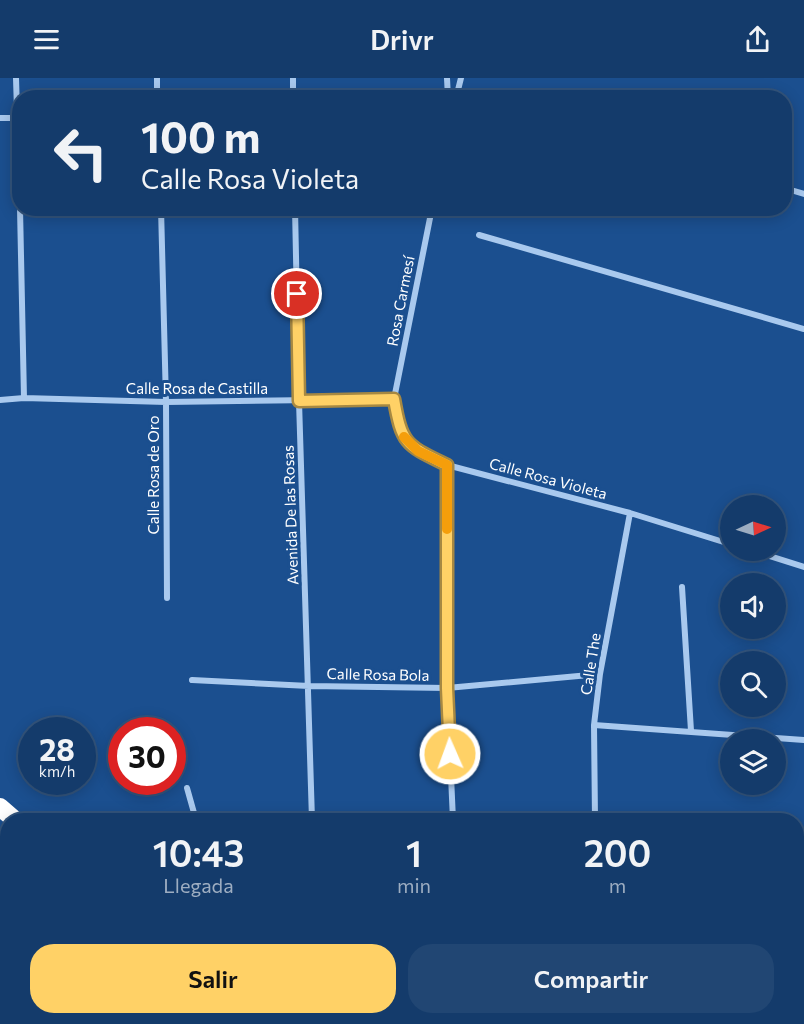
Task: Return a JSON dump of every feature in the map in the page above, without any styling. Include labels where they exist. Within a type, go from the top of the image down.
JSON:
[{"type":"street","points":[[20,216],[24,398]]},
{"type":"street","name":"Calle Rosa de Oro","points":[[160,216],[166,402],[167,598]]},
{"type":"street","name":"Avenida De las Rosas","points":[[295,216],[312,813]]},
{"type":"street","name":"Rosa Carmesí","points":[[394,399],[430,216]]},
{"type":"street","points":[[479,235],[804,328]]},
{"type":"street","name":"Calle Rosa de Castilla","points":[[0,399],[166,402],[394,399]]},
{"type":"street","name":"Calle Rosa Violeta","points":[[394,399],[400,429],[406,441],[418,451],[447,465],[630,513],[720,541]]},
{"type":"street","points":[[447,465],[447,688],[453,813]]},
{"type":"street","name":"Calle The","points":[[595,813],[594,725],[600,674],[630,513]]},
{"type":"street","points":[[785,561],[804,567]]},
{"type":"street","points":[[682,587],[691,731]]},
{"type":"street","name":"Calle Rosa Bola","points":[[192,680],[309,686],[447,688],[600,674]]},
{"type":"street","points":[[594,725],[804,740]]},
{"type":"street","points":[[187,788],[194,813]]},
{"type":"slow traffic","points":[[404,437],[418,451],[447,465],[447,529]]},
{"type":"route","points":[[297,294],[299,401],[394,399],[400,429],[406,441],[418,451],[447,465],[447,688],[450,754]]}]
